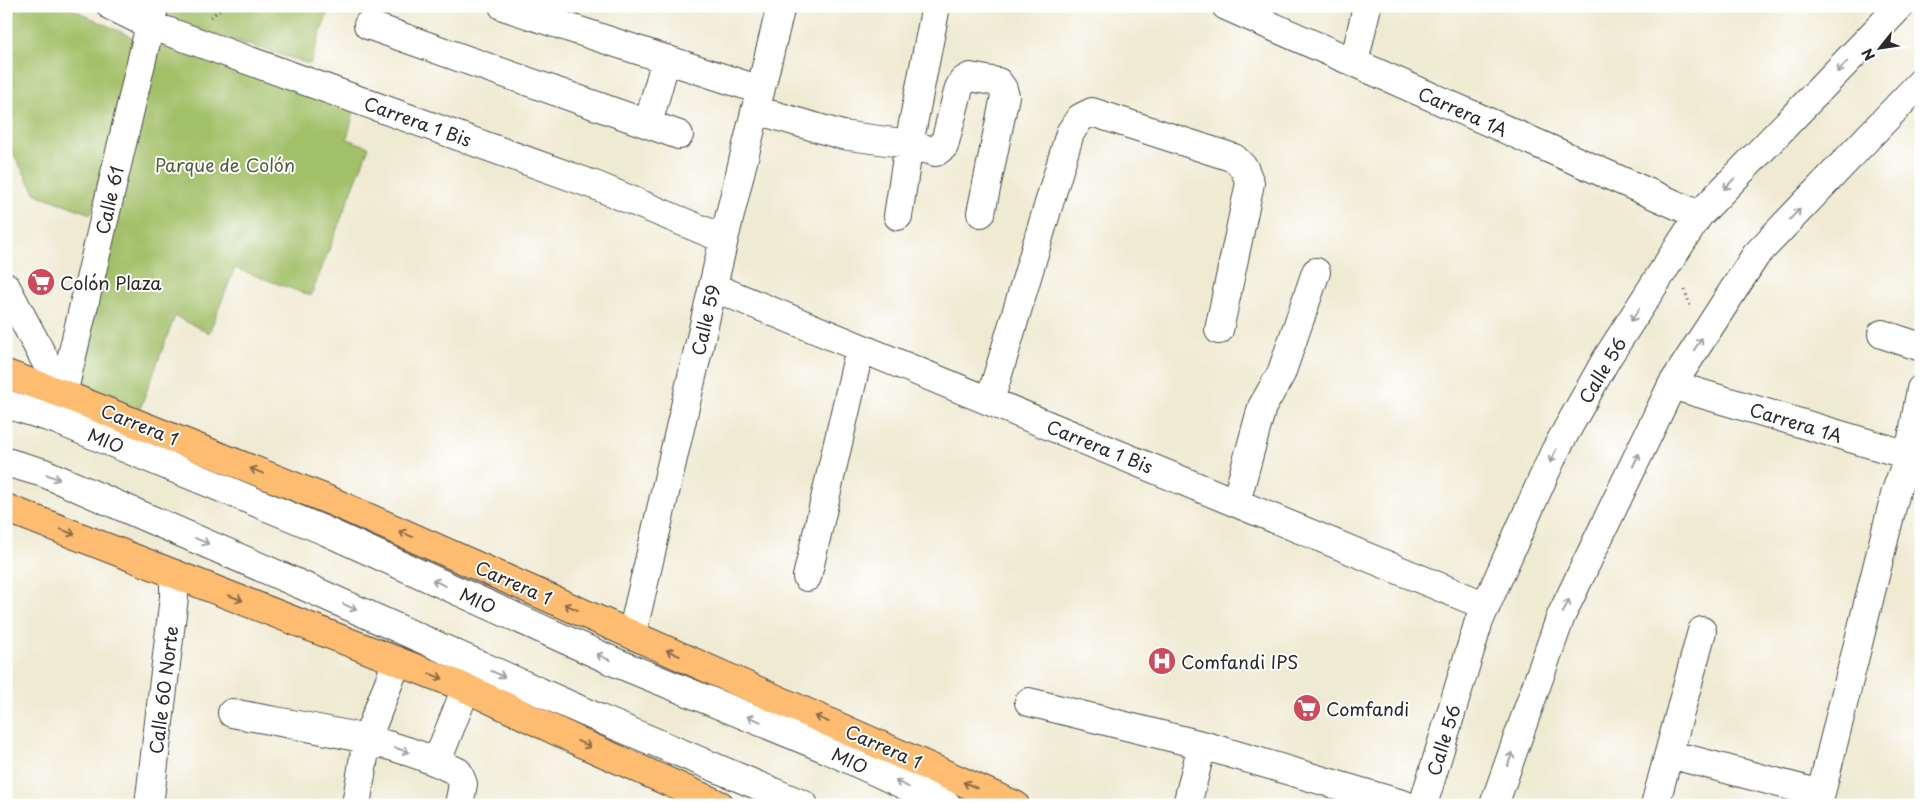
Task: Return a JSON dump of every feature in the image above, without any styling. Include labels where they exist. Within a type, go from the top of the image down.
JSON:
[{"type":"main road","name":"Carrera 1","points":[[6,374],[63,394],[331,501],[1015,805]]},
{"type":"main road","points":[[6,508],[466,688],[588,746],[720,805]]},
{"type":"street","name":"Carrera 1 Bis","points":[[111,6],[152,15],[597,186],[724,239]]},
{"type":"street","points":[[502,6],[666,59],[842,135],[909,144],[936,152],[944,146],[959,88],[963,81],[970,77],[998,82],[1005,96],[981,213]]},
{"type":"street","name":"Calle 59","points":[[632,634],[724,239],[781,6]]},
{"type":"street","points":[[898,216],[909,144],[936,6]]},
{"type":"street","name":"Carrera 1A","points":[[1226,6],[1699,215]]},
{"type":"street","points":[[1354,63],[1367,6]]},
{"type":"street","name":"Calle 56","points":[[1423,805],[1479,621],[1555,451],[1607,358],[1699,215],[1900,6]]},
{"type":"street","name":"Calle 61","points":[[63,394],[152,15]]},
{"type":"street","points":[[368,25],[679,135]]},
{"type":"street","points":[[648,124],[666,59]]},
{"type":"street","points":[[1494,805],[1561,616],[1672,385],[1756,255],[1921,82]]},
{"type":"street","points":[[990,401],[1070,133],[1080,118],[1092,112],[1234,158],[1244,168],[1250,183],[1219,330]]},
{"type":"street","points":[[1236,502],[1262,407],[1281,374],[1316,272]]},
{"type":"street","points":[[6,287],[63,394]]},
{"type":"street","name":"Carrera 1 Bis","points":[[713,288],[1486,606]]},
{"type":"street","points":[[1882,334],[1921,347]]},
{"type":"street","points":[[807,577],[860,348]]},
{"type":"street","name":"Carrera 1A","points":[[1672,385],[1915,457]]},
{"type":"street","points":[[1669,754],[1819,799],[1896,491],[1915,457],[1921,389]]},
{"type":"street","name":"MIO","points":[[6,404],[56,420],[323,530],[617,663],[827,749],[946,805]]},
{"type":"street","points":[[6,462],[44,473],[297,583],[598,718],[804,805]]},
{"type":"street","name":"Calle 60 Norte","points":[[149,805],[174,597],[174,574]]},
{"type":"street","points":[[1655,805],[1702,631]]},
{"type":"street","points":[[356,805],[368,739],[397,661]]},
{"type":"street","points":[[437,761],[466,688]]},
{"type":"street","points":[[1029,702],[1202,745],[1343,796],[1406,805]]},
{"type":"street","points":[[232,713],[368,739],[437,761],[458,772],[462,784],[459,805]]},
{"type":"street","points":[[1188,805],[1202,745]]},
{"type":"path","points":[[1672,257],[1702,338]]},
{"type":"green space","points":[[6,6],[66,6],[134,38],[91,214],[36,194],[6,141]]},
{"type":"green space","points":[[168,6],[330,6],[310,64],[165,19]]},
{"type":"green space","name":"Parque de Colón","points":[[150,25],[357,99],[347,139],[369,147],[311,296],[235,268],[209,333],[175,316],[135,422],[63,394]]},
{"type":"place","name":"Colón Plaza","points":[[41,282]]},
{"type":"place","name":"Comfandi IPS","points":[[1162,661]]},
{"type":"place","name":"Comfandi","points":[[1307,708]]}]
